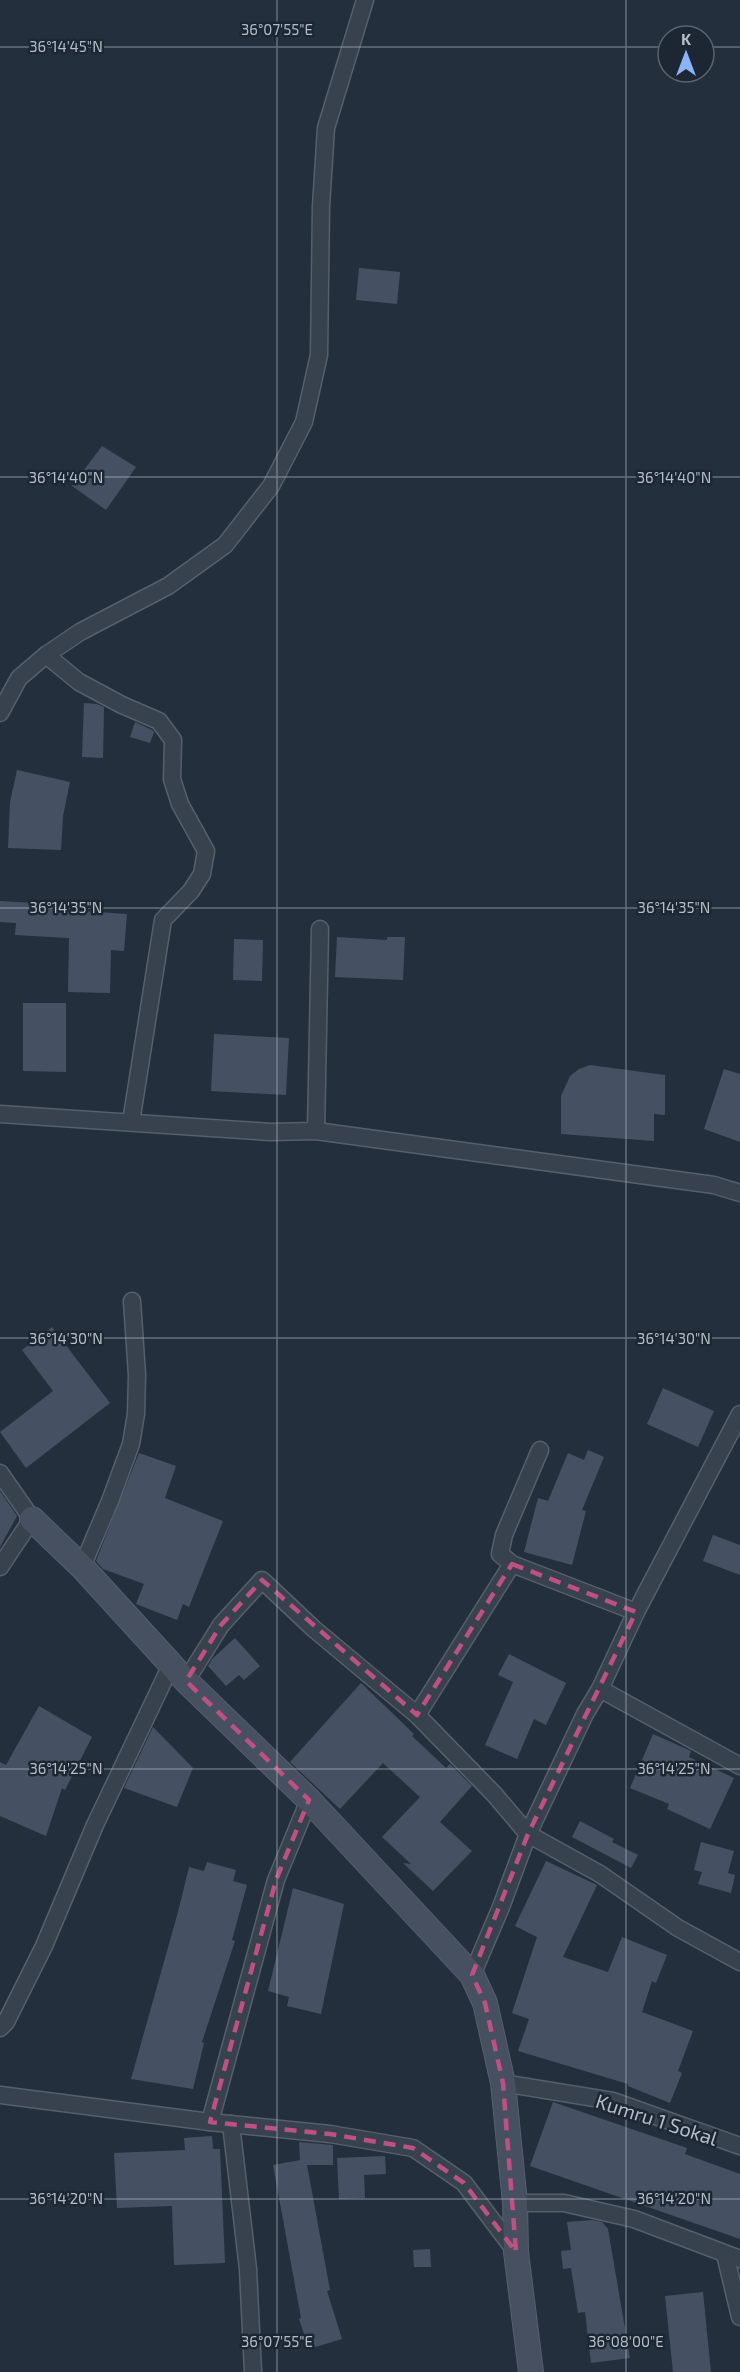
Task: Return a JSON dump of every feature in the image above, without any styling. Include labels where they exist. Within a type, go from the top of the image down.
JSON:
[{"type":"street","points":[[0,713],[19,678],[46,655],[80,632],[168,586],[225,545],[271,486],[304,422],[319,355],[321,206],[326,128],[365,0]]},
{"type":"street","points":[[46,655],[79,681],[122,705],[159,721],[173,740],[172,779],[180,804],[206,851],[202,874],[191,891],[163,920],[131,1122]]},
{"type":"street","points":[[315,1131],[320,929]]},
{"type":"street","points":[[0,1114],[271,1132],[315,1131],[714,1185],[740,1194]]},
{"type":"street","points":[[82,1567],[131,1444],[137,1375],[132,1301]]},
{"type":"street","points":[[472,1975],[501,1907],[528,1834],[585,1714],[600,1689],[636,1612],[740,1414]]},
{"type":"street","points":[[540,1450],[504,1535],[500,1554],[512,1564],[636,1612]]},
{"type":"street","points":[[0,1473],[32,1519],[82,1567],[179,1673],[309,1800],[472,1975],[487,2012],[503,2084],[516,2252],[531,2372]]},
{"type":"street","points":[[0,1568],[32,1519]]},
{"type":"street","points":[[417,1715],[512,1564]]},
{"type":"street","points":[[0,2028],[6,2022],[44,1946],[95,1825],[179,1673],[262,1580],[315,1629],[417,1715],[494,1794],[528,1834],[600,1874],[678,1928],[740,1962]]},
{"type":"street","points":[[600,1689],[740,1766]]},
{"type":"street","points":[[210,2122],[276,1880],[309,1800]]},
{"type":"street","name":"Kumru 1 Sokal","points":[[503,2084],[614,2101],[740,2146]]},
{"type":"street","points":[[0,2095],[210,2122],[330,2134],[413,2148],[464,2183],[516,2252]]},
{"type":"street","points":[[231,2124],[248,2269],[253,2372]]},
{"type":"street","points":[[514,2203],[564,2203],[634,2220],[733,2257],[740,2317]]},
{"type":"highlighted area","points":[[512,1564],[636,1612],[528,1834],[472,1975],[485,2003],[503,2083],[516,2252],[464,2183],[413,2148],[330,2134],[210,2122],[276,1880],[309,1800],[186,1681],[221,1625],[262,1580],[417,1715]]},
{"type":"building","points":[[359,268],[400,272],[397,304],[356,300]]},
{"type":"building","points":[[102,446],[136,467],[106,510],[72,486]]},
{"type":"building","points":[[84,703],[104,707],[103,758],[82,757]]},
{"type":"building","points":[[135,722],[154,732],[150,743],[130,737]]},
{"type":"building","points":[[17,770],[70,782],[63,816],[61,850],[8,848],[10,802]]},
{"type":"building","points":[[0,901],[54,904],[54,909],[127,914],[124,951],[111,950],[110,993],[68,992],[69,938],[15,935],[16,923],[0,922]]},
{"type":"building","points":[[337,937],[387,940],[387,937],[405,937],[403,980],[335,977]]},
{"type":"building","points":[[234,939],[263,940],[262,981],[233,980]]},
{"type":"building","points":[[23,1003],[66,1003],[66,1072],[23,1071]]},
{"type":"building","points":[[214,1034],[289,1038],[286,1095],[211,1091]]},
{"type":"building","points":[[590,1065],[665,1075],[665,1115],[654,1114],[654,1141],[561,1134],[561,1096],[570,1076]]},
{"type":"building","points":[[724,1069],[740,1074],[740,1142],[704,1129]]},
{"type":"building","points":[[52,1327],[110,1403],[26,1468],[0,1432],[53,1391],[22,1350]]},
{"type":"building","points":[[663,1388],[714,1411],[698,1447],[647,1424]]},
{"type":"building","points":[[588,1450],[604,1457],[582,1510],[586,1511],[572,1565],[524,1552],[538,1498],[548,1501],[568,1453],[584,1460]]},
{"type":"building","points":[[139,1453],[176,1466],[165,1498],[223,1521],[189,1607],[183,1604],[177,1620],[136,1604],[144,1584],[103,1569],[96,1561]]},
{"type":"building","points":[[0,1491],[17,1516],[0,1547]]},
{"type":"building","points":[[713,1535],[740,1545],[740,1575],[703,1561]]},
{"type":"building","points":[[235,1638],[260,1666],[244,1680],[239,1675],[226,1686],[208,1666],[212,1659]]},
{"type":"building","points":[[509,1654],[566,1683],[546,1725],[534,1719],[517,1759],[485,1745],[513,1682],[498,1675]]},
{"type":"building","points":[[361,1683],[446,1768],[450,1764],[472,1786],[440,1822],[472,1851],[433,1891],[403,1863],[411,1864],[382,1837],[420,1797],[383,1763],[340,1809],[290,1762]]},
{"type":"building","points":[[39,1706],[92,1737],[65,1790],[62,1788],[46,1836],[0,1816],[0,1762],[6,1765]]},
{"type":"building","points":[[153,1727],[193,1768],[177,1807],[124,1788]]},
{"type":"building","points":[[653,1734],[691,1751],[689,1757],[734,1778],[710,1829],[667,1809],[669,1804],[630,1788]]},
{"type":"building","points":[[580,1821],[614,1839],[612,1842],[638,1855],[631,1868],[572,1837]]},
{"type":"building","points":[[701,1842],[734,1851],[728,1873],[735,1875],[731,1893],[698,1884],[702,1872],[694,1870]]},
{"type":"building","points":[[546,1861],[597,1885],[563,1957],[608,1972],[622,1937],[667,1955],[656,1983],[652,1981],[642,2012],[693,2031],[678,2071],[682,2073],[670,2103],[628,2086],[628,2084],[518,2051],[529,2019],[512,2013],[537,1937],[515,1926]]},
{"type":"building","points":[[207,1862],[236,1870],[233,1881],[247,1885],[232,1940],[235,1941],[202,2042],[204,2043],[193,2089],[131,2079],[189,1867],[204,1871]]},
{"type":"building","points":[[293,1888],[344,1904],[321,2014],[287,2006],[289,1997],[268,1991]]},
{"type":"building","points":[[553,2102],[687,2148],[685,2154],[740,2174],[740,2239],[530,2166]]},
{"type":"building","points":[[212,2136],[213,2149],[220,2149],[225,2263],[174,2265],[172,2206],[117,2208],[114,2153],[185,2150],[184,2138]]},
{"type":"building","points":[[299,2142],[333,2145],[333,2165],[307,2165],[330,2290],[327,2291],[342,2339],[309,2349],[299,2319],[301,2318],[273,2165],[300,2160]]},
{"type":"building","points":[[385,2156],[386,2174],[364,2175],[365,2198],[339,2199],[337,2158]]},
{"type":"building","points":[[592,2220],[602,2222],[608,2229],[630,2358],[591,2363],[585,2312],[578,2313],[571,2268],[563,2269],[561,2251],[571,2250],[567,2222]]},
{"type":"building","points":[[430,2249],[431,2267],[414,2267],[413,2250]]},
{"type":"building","points":[[703,2292],[711,2372],[673,2372],[665,2296]]}]
